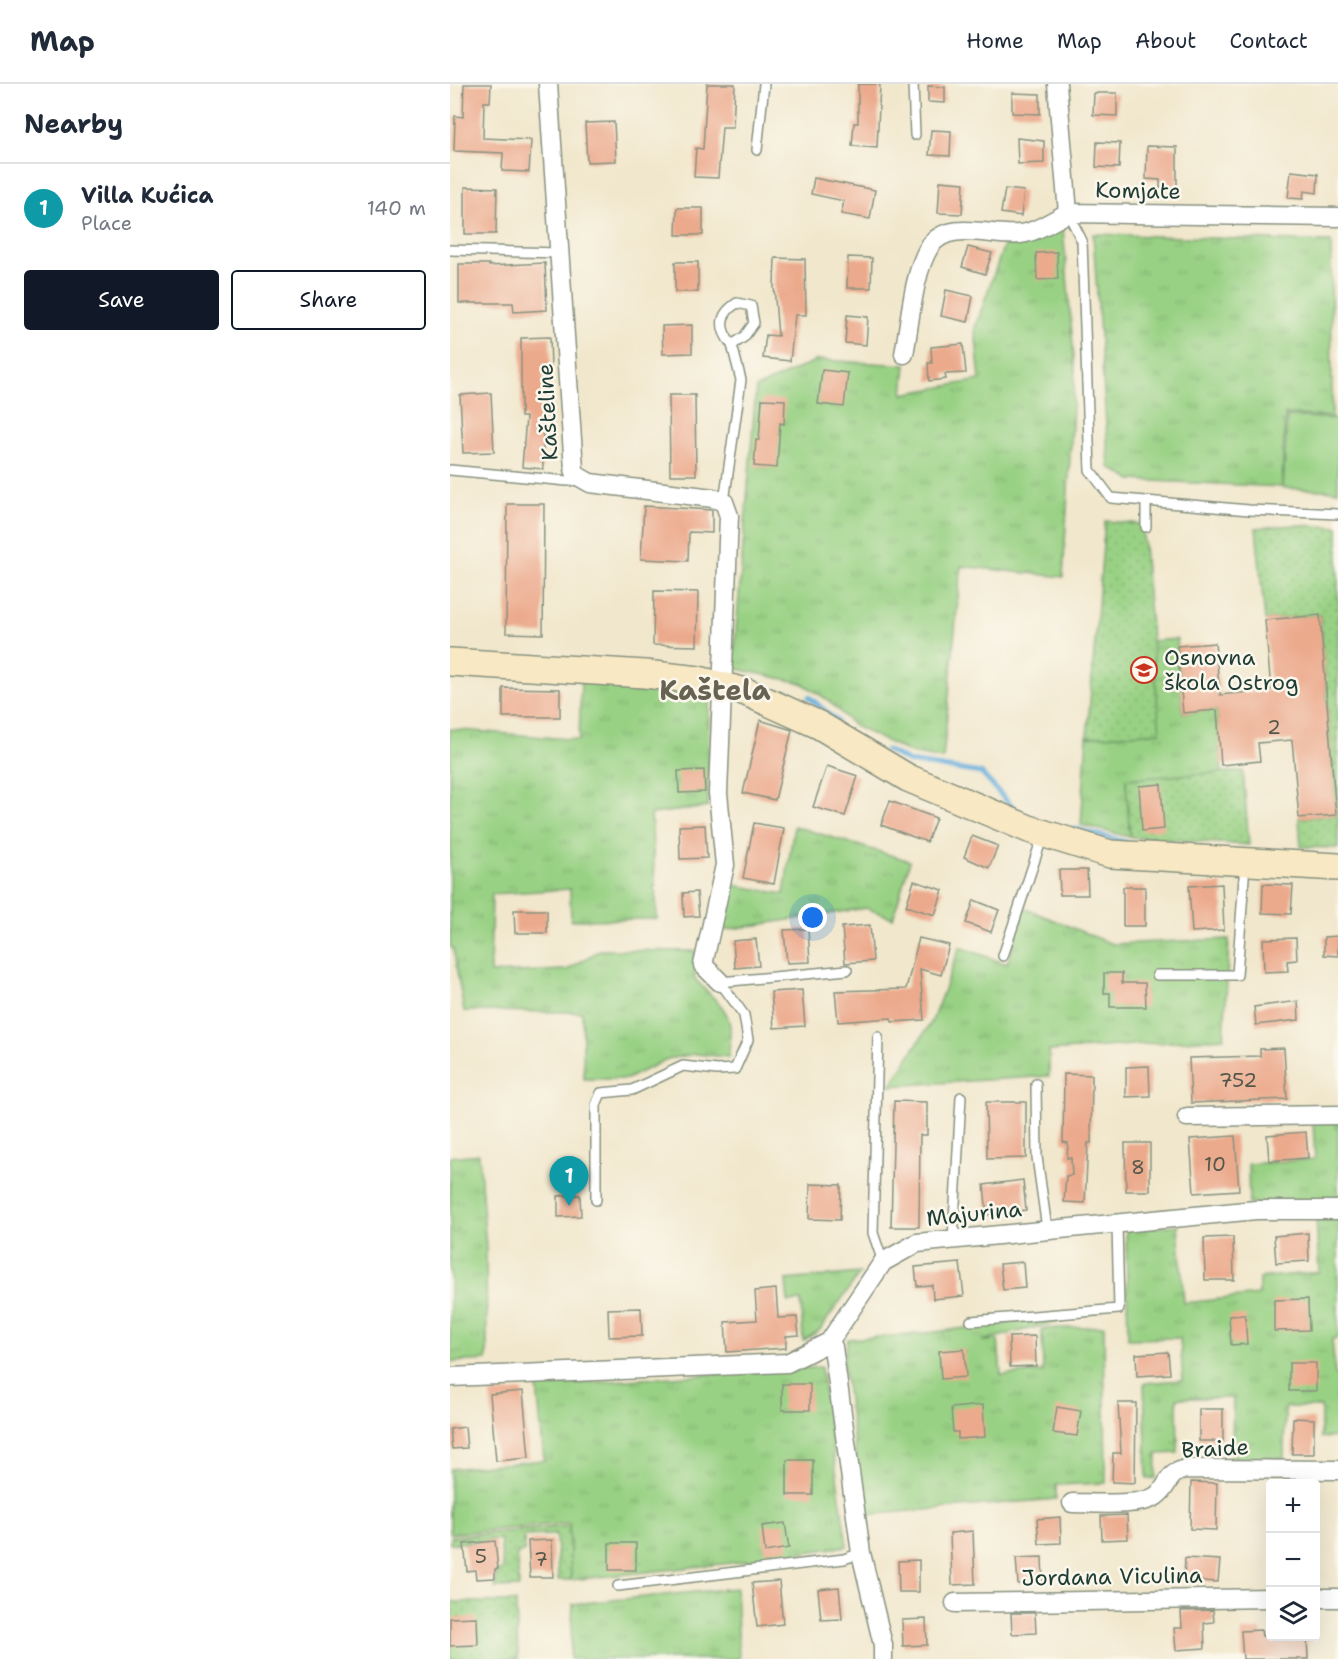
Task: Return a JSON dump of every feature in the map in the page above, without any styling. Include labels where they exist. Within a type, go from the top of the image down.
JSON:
[{"type":"street","name":"Kašteline","points":[[548,84],[574,469],[583,480],[713,498],[724,502]]},
{"type":"street","name":"Komjate","points":[[1057,84],[1068,213],[1338,217]]},
{"type":"street","points":[[904,354],[920,271],[930,246],[942,235],[956,232],[1026,233],[1068,213]]},
{"type":"street","points":[[720,982],[703,965],[725,865],[718,793],[720,684],[729,516],[724,502]]},
{"type":"street","points":[[450,662],[645,674],[720,684],[763,699],[819,725],[908,778],[1029,829],[1110,854],[1338,867]]},
{"type":"street","points":[[1187,1117],[1338,1115]]},
{"type":"street","name":"Majurina","points":[[450,1377],[787,1363],[829,1342],[883,1262],[917,1243],[1256,1210],[1338,1210]]},
{"type":"street","points":[[829,1342],[833,1347],[861,1553],[883,1645],[883,1659]]},
{"type":"street","name":"Braide","points":[[1071,1503],[1140,1501],[1155,1497],[1175,1472],[1186,1469],[1338,1470]]},
{"type":"street","name":"Jordana Viculina","points":[[955,1603],[1266,1598]]},
{"type":"street","points":[[1320,1598],[1338,1598]]},
{"type":"lane","points":[[757,150],[764,84]]},
{"type":"lane","points":[[913,84],[915,135]]},
{"type":"lane","points":[[1068,213],[1082,241],[1090,470],[1111,498],[1249,510],[1338,514]]},
{"type":"lane","points":[[450,250],[560,253]]},
{"type":"lane","points":[[724,502],[741,380],[732,345],[723,334],[721,322],[727,309],[736,303],[752,306],[754,323],[744,337],[732,345]]},
{"type":"lane","points":[[450,470],[567,481],[583,480]]},
{"type":"lane","points":[[1146,501],[1146,527]]},
{"type":"lane","points":[[1003,956],[1043,832]]},
{"type":"lane","points":[[1157,975],[1237,975],[1245,862]]},
{"type":"lane","points":[[720,982],[847,970]]},
{"type":"lane","points":[[596,1200],[596,1105],[601,1093],[632,1090],[682,1066],[717,1070],[735,1069],[748,1041],[744,1015],[720,982]]},
{"type":"lane","points":[[878,1037],[873,1233],[883,1262]]},
{"type":"lane","points":[[1036,1084],[1037,1157],[1047,1229]]},
{"type":"lane","points":[[953,1239],[961,1097]]},
{"type":"lane","points":[[971,1321],[1119,1309],[1117,1224]]},
{"type":"lane","points":[[618,1586],[844,1559],[861,1553]]},
{"type":"green space","points":[[1063,228],[1075,370],[1063,577],[961,566],[943,759],[911,753],[854,726],[828,700],[802,683],[733,668],[756,388],[817,360],[906,365],[903,394],[980,380],[975,328],[1004,245],[1027,243]]},
{"type":"green space","points":[[1093,234],[1331,242],[1332,417],[1285,414],[1282,487],[1131,480],[1109,467]]},
{"type":"green space","points":[[1287,416],[1338,419],[1338,491],[1283,488]]},
{"type":"green space","points":[[1105,521],[1142,524],[1160,732],[1087,737]]},
{"type":"green space","points":[[1296,525],[1338,527],[1338,848],[1301,847],[1299,818],[1336,815],[1320,615],[1265,620],[1256,528]]},
{"type":"green space","points":[[1177,639],[1183,713],[1217,710],[1222,773],[1126,779],[1130,837],[1081,825],[1087,737],[1159,732],[1152,641]]},
{"type":"green space","points":[[581,681],[709,693],[708,807],[651,814],[657,919],[571,920],[570,889],[492,894],[490,973],[567,970],[600,950],[696,951],[695,979],[720,1005],[729,1020],[728,1057],[695,1054],[667,1059],[627,1079],[584,1079],[582,1012],[464,1011],[453,948],[450,947],[450,729],[579,740]]},
{"type":"green space","points":[[1243,771],[1249,845],[1130,837],[1126,779]]},
{"type":"green space","points":[[794,826],[910,861],[893,918],[866,908],[724,930],[734,885],[784,894]]},
{"type":"green space","points":[[1024,908],[1112,944],[1229,939],[1224,1038],[1049,1051],[1049,1076],[890,1086],[932,1021],[960,947],[1007,964]]},
{"type":"green space","points":[[1313,1122],[1338,1122],[1338,1200],[1249,1204],[1248,1164],[1315,1159]]},
{"type":"green space","points":[[479,1154],[486,1248],[487,1360],[450,1362],[450,1157]]},
{"type":"green space","points":[[1316,1217],[1338,1217],[1338,1338],[1332,1339],[1335,1375],[1338,1375],[1338,1437],[1321,1438],[1321,1407],[1285,1407],[1284,1458],[1232,1458],[1233,1398],[1177,1398],[1178,1453],[1157,1454],[1156,1478],[1147,1479],[1144,1383],[1183,1380],[1180,1338],[1128,1339],[1126,1230],[1178,1225],[1184,1303],[1259,1295],[1259,1278],[1319,1272]]},
{"type":"green space","points":[[860,1273],[819,1331],[803,1341],[801,1301],[788,1302],[786,1280]]},
{"type":"green space","points":[[1102,1310],[982,1341],[998,1340],[1001,1375],[1043,1372],[1042,1329],[1104,1326],[1106,1483],[1056,1485],[1056,1499],[864,1515],[843,1362],[848,1339],[920,1334]]},
{"type":"green space","points":[[821,1367],[847,1546],[732,1563],[571,1580],[569,1523],[450,1534],[450,1469],[544,1460],[537,1386]]},
{"type":"green space","points":[[569,1526],[571,1580],[558,1580],[556,1535],[524,1536],[524,1552],[517,1553],[519,1587],[495,1588],[497,1571],[503,1570],[500,1539],[450,1544],[450,1537]]},
{"type":"green space","points":[[736,1588],[739,1659],[570,1659],[573,1604]]},
{"type":"green space","points":[[450,1602],[516,1602],[518,1659],[450,1659]]},
{"type":"building","points":[[464,84],[491,84],[490,102],[484,102],[483,138],[531,140],[529,172],[502,171],[503,153],[454,151],[455,116],[463,117]]},
{"type":"building","points":[[707,84],[735,84],[733,127],[722,127],[718,178],[694,177],[696,148],[703,149]]},
{"type":"building","points":[[858,84],[880,84],[877,148],[852,146],[854,123],[858,123]]},
{"type":"building","points":[[928,86],[945,87],[945,103],[928,102]]},
{"type":"building","points":[[1012,93],[1040,94],[1040,114],[1012,113]]},
{"type":"building","points":[[1094,93],[1117,93],[1117,116],[1093,115]]},
{"type":"building","points":[[614,122],[616,161],[587,162],[585,123]]},
{"type":"building","points":[[931,130],[951,131],[950,156],[929,155]]},
{"type":"building","points":[[1017,138],[1044,141],[1044,163],[1018,164]]},
{"type":"building","points":[[1097,142],[1120,143],[1119,168],[1096,167]]},
{"type":"building","points":[[1147,146],[1177,147],[1177,188],[1160,188],[1160,180],[1146,179]]},
{"type":"building","points":[[1291,171],[1318,174],[1317,193],[1304,191],[1303,199],[1288,198]]},
{"type":"building","points":[[814,178],[875,190],[870,219],[841,214],[844,201],[811,194]]},
{"type":"building","points":[[940,181],[964,183],[962,214],[938,213]]},
{"type":"building","points":[[465,187],[497,188],[496,234],[465,234]]},
{"type":"building","points":[[1005,189],[1024,191],[1021,216],[1001,213]]},
{"type":"building","points":[[677,208],[703,208],[703,235],[676,235]]},
{"type":"building","points":[[968,247],[992,253],[985,274],[962,267]]},
{"type":"building","points":[[1057,252],[1058,279],[1037,280],[1036,253]]},
{"type":"building","points":[[848,257],[872,258],[871,288],[847,288]]},
{"type":"building","points":[[775,258],[805,259],[806,315],[795,315],[790,361],[763,358],[766,335],[778,336],[774,286]]},
{"type":"building","points":[[675,262],[698,262],[698,292],[675,292]]},
{"type":"building","points":[[545,263],[547,310],[514,312],[513,303],[459,303],[459,264],[489,264],[489,266]]},
{"type":"building","points":[[946,290],[973,296],[968,322],[941,316]]},
{"type":"building","points":[[847,315],[868,317],[866,345],[845,343]]},
{"type":"building","points":[[692,325],[692,353],[663,354],[662,326]]},
{"type":"building","points":[[550,337],[551,369],[543,369],[543,469],[522,467],[526,417],[521,417],[521,338]]},
{"type":"building","points":[[963,344],[966,373],[945,374],[946,379],[929,381],[928,363],[932,363],[931,347]]},
{"type":"building","points":[[822,370],[848,373],[844,407],[818,404]]},
{"type":"building","points":[[491,393],[494,452],[463,453],[460,395]]},
{"type":"building","points":[[669,395],[695,395],[696,475],[670,475]]},
{"type":"building","points":[[762,399],[785,400],[784,424],[780,423],[777,468],[754,466],[756,440],[759,440]]},
{"type":"building","points":[[507,504],[544,504],[543,634],[506,633]]},
{"type":"building","points":[[644,506],[712,510],[712,533],[689,532],[688,561],[641,559]]},
{"type":"building","points":[[654,591],[698,592],[697,646],[653,645]]},
{"type":"building","points":[[1320,615],[1336,815],[1299,818],[1292,740],[1258,743],[1260,761],[1221,765],[1217,710],[1183,713],[1177,646],[1215,643],[1220,695],[1271,690],[1265,620]]},
{"type":"building","points":[[503,688],[560,689],[560,717],[503,717]]},
{"type":"building","points":[[760,720],[792,730],[775,800],[743,793]]},
{"type":"building","points":[[827,766],[858,776],[845,816],[813,807]]},
{"type":"building","points":[[704,770],[705,792],[679,793],[678,771]]},
{"type":"building","points":[[1161,784],[1164,829],[1142,831],[1139,786]]},
{"type":"building","points":[[890,801],[936,818],[927,842],[881,825]]},
{"type":"building","points":[[754,823],[784,828],[774,884],[743,878]]},
{"type":"building","points":[[705,825],[707,858],[680,859],[679,826]]},
{"type":"building","points":[[972,836],[998,846],[989,868],[964,857]]},
{"type":"building","points":[[1059,870],[1087,870],[1088,895],[1060,895]]},
{"type":"building","points":[[914,881],[943,890],[935,915],[906,906]]},
{"type":"building","points":[[1222,884],[1224,930],[1192,932],[1189,886]]},
{"type":"building","points":[[1263,884],[1293,885],[1291,914],[1262,913]]},
{"type":"building","points":[[1123,887],[1145,887],[1145,926],[1123,926]]},
{"type":"building","points":[[697,892],[699,916],[684,917],[683,893]]},
{"type":"building","points":[[974,900],[999,910],[991,932],[966,923]]},
{"type":"building","points":[[514,910],[547,910],[547,933],[515,933]]},
{"type":"building","points":[[870,925],[873,961],[845,963],[842,927]]},
{"type":"building","points":[[808,929],[810,962],[787,963],[784,930]]},
{"type":"building","points":[[1338,936],[1338,956],[1324,955],[1324,937]]},
{"type":"building","points":[[919,938],[949,945],[941,975],[920,969],[924,1020],[892,1022],[891,1018],[838,1022],[835,991],[906,989]]},
{"type":"building","points":[[1296,938],[1297,960],[1287,961],[1288,971],[1264,972],[1263,939]]},
{"type":"building","points":[[756,939],[759,966],[735,968],[733,941]]},
{"type":"building","points":[[1104,973],[1122,973],[1122,983],[1145,983],[1146,1007],[1110,1007],[1110,993],[1104,993]]},
{"type":"building","points":[[802,990],[805,1026],[774,1028],[771,992]]},
{"type":"building","points":[[1298,1001],[1299,1020],[1256,1025],[1254,1007]]},
{"type":"building","points":[[1284,1048],[1287,1099],[1191,1103],[1189,1058],[1260,1056],[1260,1049]]},
{"type":"building","points":[[1149,1066],[1150,1096],[1126,1097],[1126,1067]]},
{"type":"building","points":[[1064,1074],[1092,1075],[1091,1143],[1088,1143],[1085,1203],[1064,1202],[1066,1176],[1072,1175],[1071,1158],[1067,1158],[1068,1143],[1063,1142]]},
{"type":"building","points":[[894,1101],[927,1102],[927,1135],[920,1135],[919,1227],[891,1227]]},
{"type":"building","points":[[986,1102],[1026,1102],[1026,1158],[987,1159]]},
{"type":"building","points":[[1306,1132],[1308,1158],[1269,1161],[1267,1135]]},
{"type":"building","points":[[1235,1136],[1239,1190],[1194,1193],[1190,1139]]},
{"type":"building","points":[[1125,1143],[1150,1143],[1150,1191],[1126,1191]]},
{"type":"building","points":[[1023,1180],[1026,1210],[987,1215],[984,1185]]},
{"type":"building","points":[[810,1184],[841,1185],[840,1220],[809,1219]]},
{"type":"building","points":[[580,1195],[581,1216],[558,1217],[558,1196]]},
{"type":"building","points":[[1308,1233],[1309,1261],[1276,1263],[1274,1236]]},
{"type":"building","points":[[1233,1237],[1234,1280],[1205,1280],[1204,1238]]},
{"type":"building","points":[[1023,1262],[1025,1288],[1003,1290],[1000,1264]]},
{"type":"building","points":[[960,1263],[964,1296],[933,1299],[932,1285],[917,1286],[915,1267]]},
{"type":"building","points":[[776,1289],[778,1318],[797,1317],[799,1335],[786,1336],[786,1348],[727,1352],[725,1322],[757,1320],[755,1291]]},
{"type":"building","points":[[1308,1299],[1309,1330],[1274,1331],[1274,1300]]},
{"type":"building","points":[[641,1308],[642,1336],[609,1337],[608,1309]]},
{"type":"building","points":[[1245,1315],[1247,1344],[1231,1345],[1229,1316]]},
{"type":"building","points":[[1035,1336],[1036,1366],[1010,1367],[1009,1337]]},
{"type":"building","points":[[964,1349],[966,1377],[941,1379],[939,1351]]},
{"type":"building","points":[[1168,1352],[1170,1374],[1137,1376],[1136,1354]]},
{"type":"building","points":[[1289,1363],[1316,1363],[1316,1391],[1289,1391]]},
{"type":"building","points":[[782,1384],[810,1384],[810,1410],[782,1410]]},
{"type":"building","points":[[523,1391],[529,1458],[496,1461],[490,1394]]},
{"type":"building","points":[[1118,1403],[1136,1403],[1135,1483],[1112,1482],[1113,1453],[1121,1453]]},
{"type":"building","points":[[983,1405],[985,1437],[958,1439],[958,1432],[953,1432],[951,1408]]},
{"type":"building","points":[[1057,1407],[1081,1411],[1077,1436],[1053,1433]]},
{"type":"building","points":[[1199,1409],[1223,1409],[1223,1441],[1199,1441]]},
{"type":"building","points":[[1293,1418],[1314,1419],[1314,1454],[1292,1454]]},
{"type":"building","points":[[465,1427],[467,1448],[452,1449],[450,1429]]},
{"type":"building","points":[[787,1460],[813,1460],[813,1495],[787,1495]]},
{"type":"building","points":[[1191,1482],[1217,1483],[1216,1530],[1190,1529]]},
{"type":"building","points":[[1127,1515],[1128,1539],[1102,1540],[1101,1516]]},
{"type":"building","points":[[1060,1517],[1061,1543],[1039,1544],[1037,1519]]},
{"type":"building","points":[[785,1523],[789,1548],[765,1552],[762,1526]]},
{"type":"building","points":[[973,1531],[975,1584],[952,1585],[950,1533]]},
{"type":"building","points":[[552,1540],[553,1577],[530,1577],[528,1541]]},
{"type":"building","points":[[495,1541],[498,1569],[495,1569],[495,1578],[476,1579],[475,1570],[467,1571],[464,1544]]},
{"type":"building","points":[[609,1543],[636,1543],[636,1570],[609,1570]]},
{"type":"building","points":[[1042,1557],[1043,1582],[1018,1584],[1016,1558]]},
{"type":"building","points":[[1185,1558],[1220,1560],[1218,1582],[1184,1580]]},
{"type":"building","points":[[919,1560],[919,1592],[899,1592],[898,1561]]},
{"type":"building","points":[[779,1581],[783,1624],[757,1627],[752,1583]]},
{"type":"building","points":[[839,1587],[842,1619],[821,1620],[818,1589]]},
{"type":"building","points":[[1213,1610],[1214,1622],[1204,1623],[1205,1648],[1176,1650],[1174,1628],[1182,1628],[1181,1611]]},
{"type":"building","points":[[1011,1613],[1035,1613],[1036,1633],[1012,1634]]},
{"type":"building","points":[[477,1617],[478,1645],[450,1646],[450,1618]]},
{"type":"building","points":[[926,1619],[927,1645],[903,1646],[902,1620]]},
{"type":"building","points":[[1261,1630],[1262,1636],[1266,1636],[1266,1641],[1307,1641],[1308,1659],[1243,1659],[1241,1631]]},
{"type":"waterway","points":[[809,697],[837,721]]},
{"type":"waterway","points":[[886,750],[910,762],[981,773],[1016,811]]},
{"type":"waterway","points":[[1075,829],[1125,842]]},
{"type":"place","name":"Osnovna škola Ostrog","points":[[1144,670]]},
{"type":"place","name":"Villa Kućica","points":[[569,1206]]},
{"type":"district","name":"Kaštela","points":[[715,690]]}]
